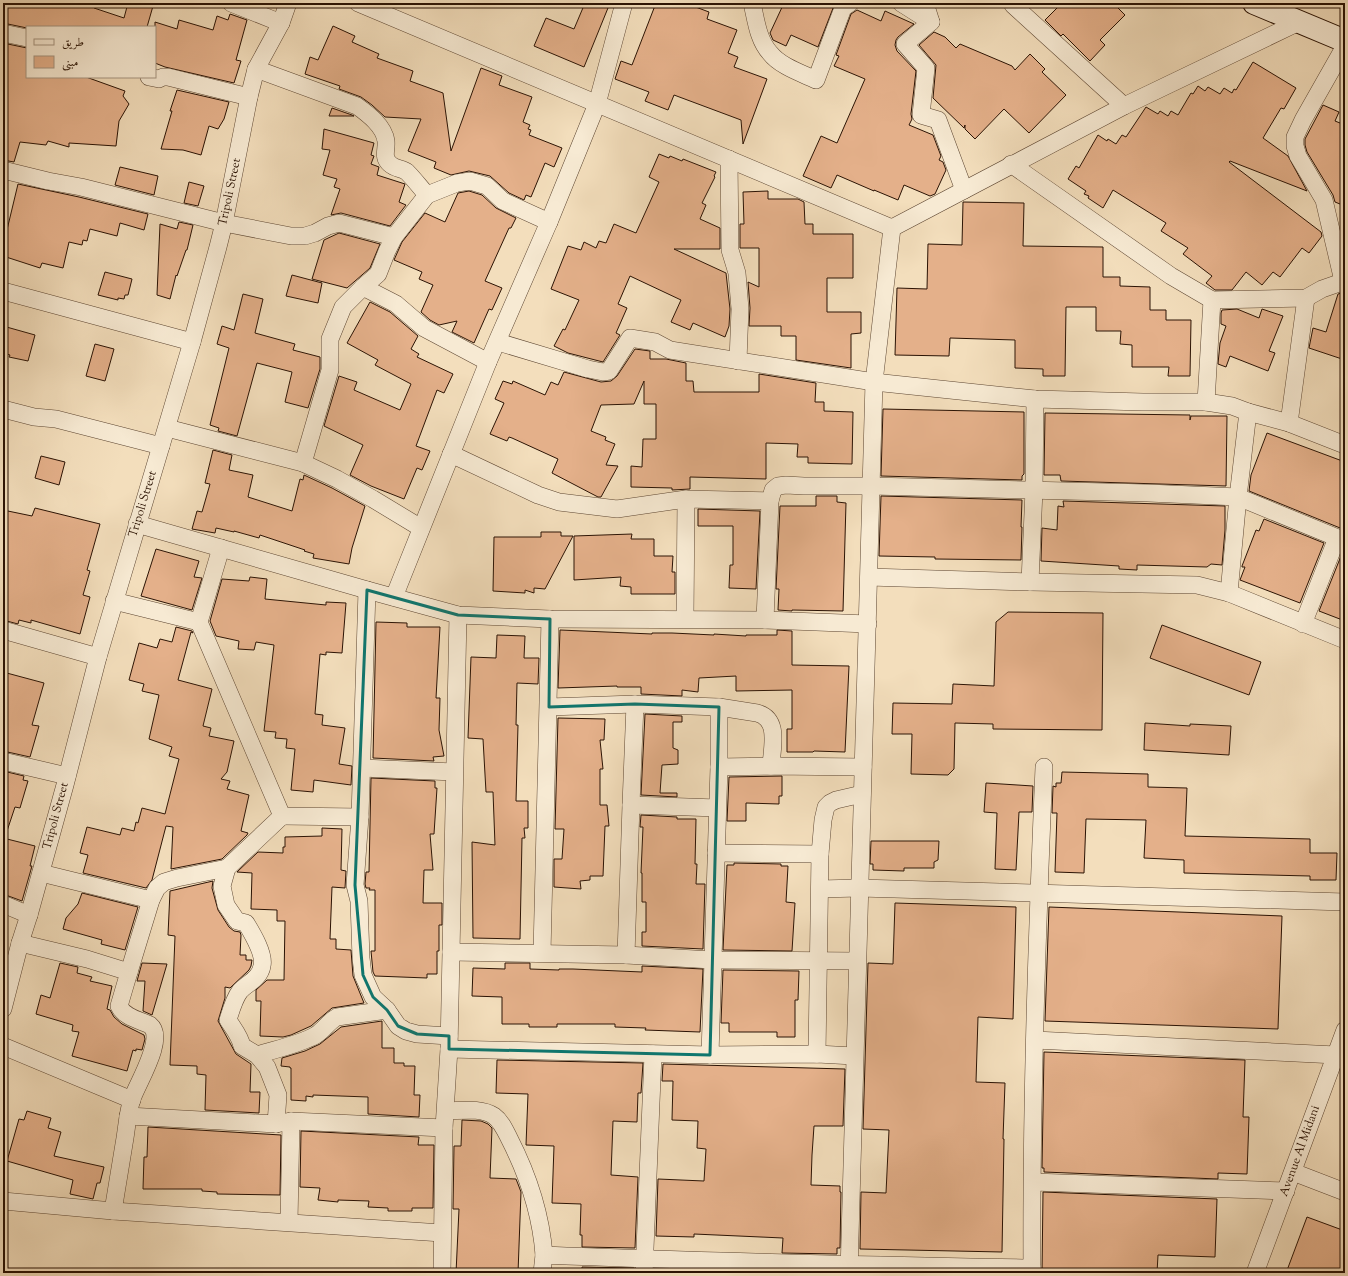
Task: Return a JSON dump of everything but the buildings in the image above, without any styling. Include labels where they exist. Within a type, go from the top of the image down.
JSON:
[{"type":"main road","points":[[1254,3],[1345,41]]},
{"type":"street","points":[[231,3],[281,23]]},
{"type":"street","name":"Tripoli Street","points":[[3,1009],[6,985],[29,915],[98,657],[192,342],[224,223],[256,69],[281,23],[288,3]]},
{"type":"street","points":[[358,3],[892,228]]},
{"type":"street","points":[[394,597],[450,454],[549,222],[597,104],[624,3]]},
{"type":"street","points":[[752,3],[759,34],[770,54],[779,62],[816,80],[843,8],[850,3]]},
{"type":"street","points":[[901,3],[931,22]]},
{"type":"street","points":[[925,3],[931,22]]},
{"type":"street","points":[[1013,5],[1124,106]]},
{"type":"street","points":[[931,22],[905,44],[926,68],[921,115],[938,120],[964,190]]},
{"type":"street","points":[[892,228],[1011,164],[1124,106],[1299,22]]},
{"type":"street","points":[[3,33],[26,38]]},
{"type":"street","points":[[1011,164],[1171,276],[1212,300],[1306,298],[1322,289],[1344,281],[1324,200],[1298,156],[1295,146],[1295,137],[1345,46]]},
{"type":"street","points":[[256,69],[357,106],[366,113],[381,130],[386,141],[385,156],[390,164],[398,169],[405,170],[427,195]]},
{"type":"street","points":[[154,78],[159,79],[168,77],[249,97]]},
{"type":"street","points":[[729,159],[730,250],[737,273],[740,303],[738,361]]},
{"type":"street","points":[[3,170],[48,181],[82,187],[224,223],[291,236],[305,236],[338,223],[394,237]]},
{"type":"street","points":[[303,463],[330,370],[330,339],[343,307],[378,274],[386,251],[394,237],[427,195],[457,183],[470,181],[487,186],[503,201],[549,222]]},
{"type":"street","points":[[849,1269],[874,382],[892,228]]},
{"type":"street","points":[[363,287],[396,304],[424,328],[488,362]]},
{"type":"street","points":[[3,291],[192,342]]},
{"type":"street","points":[[1289,423],[1306,298]]},
{"type":"street","points":[[1206,402],[1212,300]]},
{"type":"street","points":[[498,342],[588,369],[603,372],[609,371],[630,338],[655,342],[670,350],[874,382],[1035,399],[1206,402],[1232,406],[1289,423],[1345,444]]},
{"type":"street","points":[[1030,582],[1034,490],[1035,399]]},
{"type":"street","points":[[3,409],[34,417],[56,419],[161,446]]},
{"type":"street","points":[[1229,593],[1248,412]]},
{"type":"street","points":[[167,428],[303,463],[337,479],[421,528]]},
{"type":"street","points":[[450,454],[538,495],[559,502],[617,509],[686,499],[770,501]]},
{"type":"street","points":[[765,620],[770,501],[774,490],[778,486],[786,485],[1034,490],[1238,497],[1341,539],[1303,624]]},
{"type":"street","points":[[684,619],[686,499]]},
{"type":"street","points":[[137,524],[458,615],[550,619],[765,620],[868,624]]},
{"type":"street","points":[[221,548],[199,622],[282,816]]},
{"type":"street","points":[[869,577],[1197,585],[1229,593],[1345,640]]},
{"type":"street","points":[[367,590],[362,768],[355,886],[359,901],[361,958],[364,975],[373,997],[387,1010],[398,1026],[406,1031],[449,1042],[653,1054],[817,1054],[854,1056]]},
{"type":"street","points":[[114,601],[199,622]]},
{"type":"street","points":[[442,1273],[445,1120],[449,1042],[458,615]]},
{"type":"street","points":[[542,953],[550,619]]},
{"type":"street","points":[[3,630],[98,657]]},
{"type":"street","points":[[549,707],[636,704],[719,707],[757,713],[767,718],[773,729],[771,766]]},
{"type":"street","points":[[626,955],[636,704]]},
{"type":"street","points":[[710,1055],[719,767],[719,707]]},
{"type":"street","points":[[3,761],[67,776]]},
{"type":"street","points":[[719,767],[863,767]]},
{"type":"street","points":[[544,1255],[644,1266],[1032,1271],[1038,894],[1044,767]]},
{"type":"street","points":[[362,768],[454,772]]},
{"type":"street","points":[[817,1054],[820,854],[823,820],[826,807],[830,803],[836,800],[862,794]]},
{"type":"street","points":[[631,805],[717,808]]},
{"type":"street","points":[[289,1222],[283,1122],[278,1095],[267,1067],[257,1055],[242,1046],[241,1039],[228,1020],[232,1006],[240,992],[257,977],[262,966],[262,958],[257,942],[246,923],[237,921],[226,905],[222,886],[227,868],[282,816],[360,817]]},
{"type":"street","points":[[716,852],[820,854]]},
{"type":"street","points":[[113,1211],[130,1108],[154,1050],[155,1032],[153,1028],[150,1025],[125,1014],[121,1011],[119,1006],[151,900],[157,888],[164,882],[227,868]]},
{"type":"street","points":[[40,873],[151,900]]},
{"type":"street","points":[[820,889],[859,888],[1345,902]]},
{"type":"street","points":[[3,904],[29,915]]},
{"type":"street","points":[[20,943],[87,959],[129,972]]},
{"type":"street","points":[[451,952],[626,955],[712,960],[857,961]]},
{"type":"street","points":[[257,1055],[296,1043],[315,1035],[322,1031],[330,1020],[337,1017],[387,1010]]},
{"type":"street","name":"Avenue Al Midani","points":[[1255,1273],[1345,1030]]},
{"type":"street","points":[[1035,1040],[1336,1055]]},
{"type":"street","points":[[3,1046],[130,1108],[283,1122],[445,1120],[476,1111],[487,1112],[495,1116],[502,1124],[528,1180],[542,1233],[544,1255],[542,1273]]},
{"type":"street","points":[[644,1266],[653,1054]]},
{"type":"street","points":[[1293,1172],[1345,1192]]},
{"type":"street","points":[[1033,1182],[1286,1191]]},
{"type":"street","points":[[3,1201],[113,1211],[442,1232]]},
{"type":"highlighted area","points":[[367,590],[458,615],[550,619],[549,707],[635,704],[719,707],[710,1055],[449,1049],[449,1036],[417,1034],[398,1026],[387,1010],[373,997],[363,975],[355,885]]}]
